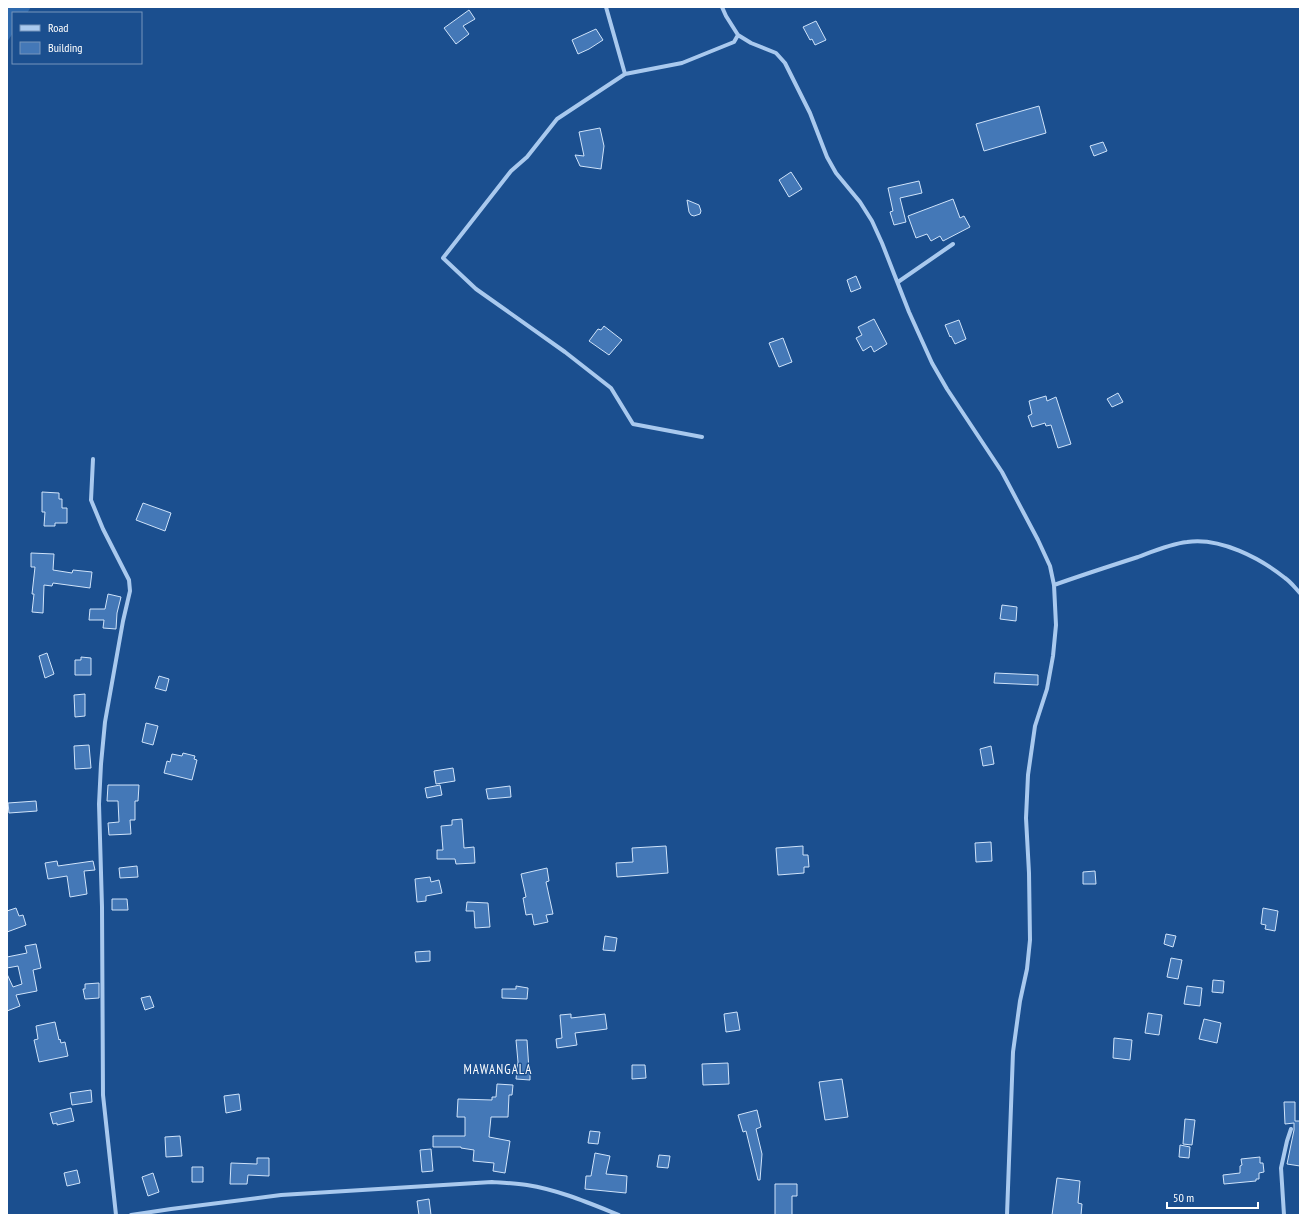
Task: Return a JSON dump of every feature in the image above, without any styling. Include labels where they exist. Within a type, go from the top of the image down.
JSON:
[{"type":"street","points":[[606,7],[624,74]]},
{"type":"street","points":[[722,7],[738,35],[751,43],[776,54],[785,63],[810,113],[827,157],[836,173],[860,202],[872,221],[909,312],[929,356],[947,389],[1002,472],[1050,566],[1054,585],[1056,625],[1053,656],[1047,688],[1035,726],[1028,774],[1026,818],[1030,940],[1027,969],[1020,1001],[1013,1052],[1008,1215]]},
{"type":"street","points":[[702,437],[633,424],[611,388],[565,352],[476,288],[442,258],[511,171],[527,157],[557,119],[624,74],[682,63],[734,42],[738,35]]},
{"type":"street","points":[[898,282],[953,244]]},
{"type":"street","points":[[93,459],[91,500],[103,529],[129,580],[130,591],[123,621],[105,722],[99,798],[102,915],[103,1095],[116,1215]]},
{"type":"street","points":[[1054,585],[1188,541],[1207,542],[1236,549],[1261,561],[1286,578],[1300,593]]},
{"type":"street","points":[[1284,1215],[1281,1168],[1291,1129]]},
{"type":"street","points":[[131,1215],[171,1208],[281,1195],[492,1182],[527,1185],[554,1191],[581,1199],[619,1215]]},
{"type":"shaded area","points":[[7,7],[31,7],[28,12],[12,12],[12,34],[7,42]]},
{"type":"building","points":[[469,10],[475,19],[463,26],[469,34],[456,44],[444,28]]},
{"type":"building","points":[[816,21],[826,40],[815,45],[812,39],[810,40],[803,27]]},
{"type":"building","points":[[596,29],[603,40],[578,54],[572,40]]},
{"type":"building","points":[[1039,106],[1046,133],[984,151],[976,124]]},
{"type":"building","points":[[600,128],[604,146],[601,169],[580,166],[575,155],[584,156],[579,132]]},
{"type":"building","points":[[1103,142],[1107,151],[1094,156],[1090,146]]},
{"type":"building","points":[[791,172],[802,189],[789,197],[779,180]]},
{"type":"building","points":[[919,181],[922,193],[900,198],[906,222],[894,225],[890,212],[893,211],[888,188]]},
{"type":"building","points":[[953,199],[960,218],[964,216],[970,227],[943,241],[940,236],[931,241],[927,234],[916,238],[908,216]]},
{"type":"building","points":[[687,200],[699,205],[701,211],[700,214],[694,216],[691,215]]},
{"type":"building","points":[[856,276],[861,288],[851,292],[847,280]]},
{"type":"building","points":[[874,319],[887,344],[874,352],[871,346],[863,351],[856,338],[862,335],[858,327]]},
{"type":"building","points":[[959,320],[966,339],[955,344],[945,325]]},
{"type":"building","points":[[604,326],[622,340],[609,355],[589,341],[598,329],[601,330]]},
{"type":"building","points":[[783,338],[792,362],[779,367],[769,343]]},
{"type":"building","points":[[1118,393],[1123,402],[1112,407],[1107,399]]},
{"type":"building","points":[[1046,396],[1047,401],[1056,397],[1071,444],[1058,448],[1051,425],[1046,426],[1045,423],[1032,427],[1028,416],[1032,414],[1029,401]]},
{"type":"building","points":[[42,492],[59,493],[59,499],[62,499],[62,508],[67,508],[67,523],[55,523],[55,526],[44,526],[45,512],[42,512]]},
{"type":"building","points":[[143,503],[171,513],[165,531],[136,520]]},
{"type":"building","points":[[31,553],[54,554],[53,570],[72,573],[73,570],[92,572],[90,588],[53,583],[52,586],[44,585],[43,613],[32,612],[35,567],[31,567]]},
{"type":"building","points":[[108,594],[121,597],[117,613],[116,629],[103,628],[104,620],[89,620],[90,609],[105,609]]},
{"type":"building","points":[[1002,605],[1017,607],[1016,621],[1000,619]]},
{"type":"building","points":[[47,653],[54,674],[45,678],[39,656]]},
{"type":"building","points":[[81,657],[91,658],[91,675],[75,675],[75,660],[81,660]]},
{"type":"building","points":[[995,673],[1038,675],[1038,685],[994,683]]},
{"type":"building","points":[[159,676],[169,679],[166,691],[155,688]]},
{"type":"building","points":[[85,694],[85,716],[75,717],[74,695]]},
{"type":"building","points":[[146,723],[158,726],[153,745],[142,742]]},
{"type":"building","points":[[89,745],[91,768],[75,769],[74,746]]},
{"type":"building","points":[[991,746],[994,764],[983,766],[980,749]]},
{"type":"building","points":[[183,753],[195,756],[194,759],[197,760],[192,780],[164,773],[167,761],[170,762],[172,754],[182,756]]},
{"type":"building","points":[[453,768],[455,781],[436,784],[434,771]]},
{"type":"building","points":[[108,785],[139,785],[138,801],[135,801],[135,820],[130,820],[131,834],[109,835],[108,823],[119,822],[118,801],[107,801]]},
{"type":"building","points":[[440,785],[442,795],[427,798],[425,788]]},
{"type":"building","points":[[510,786],[511,797],[488,799],[486,789]]},
{"type":"building","points":[[36,801],[37,811],[9,813],[8,803]]},
{"type":"building","points":[[462,819],[464,848],[474,847],[475,863],[456,864],[455,859],[437,859],[437,850],[443,850],[441,826],[452,825],[452,820]]},
{"type":"building","points":[[991,842],[992,861],[976,862],[975,843]]},
{"type":"building","points":[[666,846],[668,873],[617,877],[616,863],[633,862],[632,848]]},
{"type":"building","points":[[803,846],[803,855],[808,855],[809,867],[804,867],[804,873],[778,875],[776,848]]},
{"type":"building","points":[[57,861],[58,866],[93,861],[95,870],[84,871],[87,894],[70,897],[67,876],[48,879],[45,863]]},
{"type":"building","points":[[137,866],[138,877],[120,878],[119,868]]},
{"type":"building","points":[[547,868],[549,881],[546,882],[553,914],[546,915],[548,922],[534,925],[532,914],[526,915],[523,898],[526,897],[521,874]]},
{"type":"building","points":[[1095,871],[1096,884],[1083,884],[1083,872]]},
{"type":"building","points":[[430,877],[431,882],[439,880],[442,893],[426,896],[426,901],[417,902],[415,879]]},
{"type":"building","points":[[112,899],[127,899],[128,910],[112,910]]},
{"type":"building","points":[[467,902],[488,903],[490,927],[475,928],[474,911],[466,911]]},
{"type":"building","points":[[16,908],[19,916],[23,915],[26,925],[7,932],[7,911]]},
{"type":"building","points":[[1263,908],[1278,911],[1275,931],[1265,929],[1266,925],[1261,924]]},
{"type":"building","points":[[1166,934],[1176,936],[1173,947],[1164,944]]},
{"type":"building","points":[[605,936],[617,938],[615,951],[603,950]]},
{"type":"building","points":[[36,944],[41,968],[33,970],[37,991],[16,995],[20,1006],[7,1011],[7,974],[13,987],[22,984],[18,966],[7,968],[7,957],[27,953],[25,946]]},
{"type":"building","points":[[430,951],[430,961],[416,962],[415,952]]},
{"type":"building","points":[[1171,958],[1182,960],[1178,979],[1167,977]]},
{"type":"building","points":[[1213,980],[1224,981],[1223,993],[1212,992]]},
{"type":"building","points":[[99,983],[99,998],[85,999],[83,989],[85,989],[85,984]]},
{"type":"building","points":[[516,986],[528,988],[527,999],[502,998],[502,989],[516,989]]},
{"type":"building","points":[[1187,986],[1202,988],[1200,1006],[1184,1004]]},
{"type":"building","points":[[150,996],[154,1007],[145,1010],[141,998]]},
{"type":"building","points":[[737,1012],[740,1030],[726,1032],[724,1014]]},
{"type":"building","points":[[1148,1013],[1162,1015],[1159,1035],[1145,1033]]},
{"type":"building","points":[[571,1014],[571,1018],[605,1014],[607,1029],[575,1033],[577,1045],[557,1048],[556,1039],[562,1038],[560,1015]]},
{"type":"building","points":[[1204,1019],[1221,1023],[1217,1043],[1199,1039]]},
{"type":"building","points":[[55,1022],[59,1040],[60,1039],[61,1043],[65,1042],[68,1056],[39,1062],[34,1040],[38,1039],[36,1026]]},
{"type":"building","points":[[1114,1038],[1132,1040],[1130,1060],[1113,1058]]},
{"type":"building","points":[[516,1040],[527,1040],[530,1080],[516,1079],[518,1062]]},
{"type":"building","points":[[728,1063],[729,1084],[703,1085],[702,1064]]},
{"type":"building","points":[[632,1065],[645,1065],[646,1078],[632,1079]]},
{"type":"building","points":[[842,1079],[848,1117],[825,1120],[819,1082]]},
{"type":"building","points":[[497,1084],[513,1085],[512,1095],[509,1095],[508,1117],[491,1117],[489,1137],[510,1141],[505,1173],[493,1171],[494,1163],[473,1161],[474,1150],[461,1147],[433,1147],[433,1136],[465,1136],[465,1117],[457,1117],[458,1099],[492,1100],[492,1097],[496,1097]]},
{"type":"building","points":[[91,1090],[92,1102],[72,1105],[70,1093]]},
{"type":"building","points":[[239,1094],[241,1110],[226,1113],[224,1096]]},
{"type":"building","points":[[1284,1102],[1295,1102],[1295,1121],[1300,1121],[1300,1166],[1287,1164],[1294,1123],[1285,1124]]},
{"type":"building","points":[[71,1108],[74,1121],[57,1125],[57,1123],[53,1124],[50,1113]]},
{"type":"building","points":[[757,1110],[761,1127],[756,1129],[762,1154],[760,1180],[758,1180],[746,1131],[743,1132],[738,1115]]},
{"type":"building","points":[[1185,1119],[1195,1120],[1192,1145],[1183,1144]]},
{"type":"building","points":[[590,1131],[600,1132],[598,1144],[588,1143]]},
{"type":"building","points":[[180,1136],[182,1156],[166,1157],[165,1137]]},
{"type":"building","points":[[1180,1145],[1190,1147],[1189,1158],[1179,1157]]},
{"type":"building","points":[[431,1149],[433,1171],[422,1172],[420,1150]]},
{"type":"building","points":[[595,1153],[610,1156],[606,1174],[627,1176],[626,1193],[585,1189],[586,1176],[591,1176]]},
{"type":"building","points":[[659,1155],[670,1156],[668,1168],[657,1167]]},
{"type":"building","points":[[1260,1157],[1260,1163],[1263,1163],[1264,1172],[1259,1173],[1259,1179],[1256,1179],[1256,1181],[1224,1184],[1223,1175],[1240,1173],[1240,1166],[1242,1165],[1241,1159]]},
{"type":"building","points":[[257,1158],[269,1158],[269,1176],[248,1175],[247,1184],[230,1184],[231,1163],[257,1164]]},
{"type":"building","points":[[192,1167],[203,1167],[203,1182],[192,1182]]},
{"type":"building","points":[[77,1170],[80,1183],[67,1186],[64,1173]]},
{"type":"building","points":[[153,1173],[159,1192],[148,1196],[142,1177]]},
{"type":"building","points":[[1057,1178],[1080,1181],[1078,1203],[1082,1204],[1081,1215],[1052,1215]]},
{"type":"building","points":[[775,1184],[797,1184],[797,1196],[792,1196],[792,1215],[775,1215]]},
{"type":"building","points":[[429,1199],[431,1215],[419,1215],[417,1201]]},
{"type":"district","name":"MAWANGALA","points":[[498,1069]]}]
